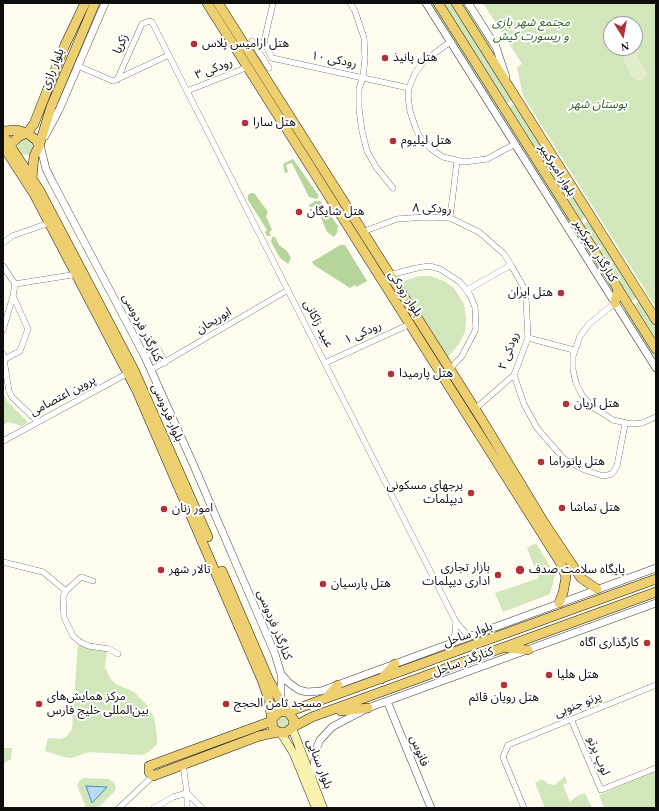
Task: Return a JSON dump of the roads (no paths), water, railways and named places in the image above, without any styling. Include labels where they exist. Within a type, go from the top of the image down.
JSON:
[{"type":"main road","name":"بلوار رازی","points":[[26,133],[40,110],[65,45],[85,3]]},
{"type":"main road","name":"بلوار رازی","points":[[34,156],[39,146],[46,120],[74,49],[95,3]]},
{"type":"main road","name":"بلوار رودکی","points":[[208,3],[560,562],[566,577]]},
{"type":"main road","name":"بلوار رودکی","points":[[218,3],[248,43],[266,71],[362,232],[475,409],[545,524],[578,574],[584,581],[598,589]]},
{"type":"main road","name":"بلوار امیرکبیر","points":[[438,3],[656,349]]},
{"type":"main road","name":"بلوار امیرکبیر","points":[[456,3],[656,320]]},
{"type":"main road","points":[[248,67],[266,71]]},
{"type":"main road","points":[[40,110],[46,120]]},
{"type":"main road","points":[[3,131],[16,130],[26,133],[36,140],[39,146]]},
{"type":"main road","points":[[26,133],[18,137],[11,153],[34,156],[32,178]]},
{"type":"main road","name":"بلوار فردوسی","points":[[3,135],[11,153],[49,223],[80,273]]},
{"type":"main road","name":"بلوار فردوسی","points":[[11,153],[32,178],[174,458],[268,678],[285,709]]},
{"type":"main road","points":[[559,195],[572,187]]},
{"type":"main road","points":[[615,303],[618,288]]},
{"type":"main road","name":"بلوار فردوسی","points":[[131,372],[262,680],[269,700],[272,720]]},
{"type":"main road","points":[[559,603],[564,593],[566,577],[572,580],[577,577],[578,574]]},
{"type":"main road","name":"بلوار ساحل","points":[[285,709],[325,700],[656,579]]},
{"type":"main road","name":"بلوار ساحل","points":[[293,727],[326,713],[656,592]]},
{"type":"main road","points":[[504,648],[528,650]]},
{"type":"main road","points":[[380,680],[395,664]]},
{"type":"main road","points":[[325,700],[338,685]]},
{"type":"main road","points":[[326,713],[368,708]]},
{"type":"main road","points":[[285,709],[294,720],[293,727],[289,732],[259,736],[153,776],[149,772],[149,766],[272,720],[279,712],[285,709]]},
{"type":"main road","points":[[272,720],[273,728],[280,733]]},
{"type":"main road","name":"بلوار سنایی","points":[[293,727],[323,808]]},
{"type":"main road","name":"بلوار سنایی","points":[[280,733],[294,754],[316,808]]},
{"type":"street","points":[[39,146],[60,110],[105,3]]},
{"type":"street","points":[[266,71],[272,58],[264,42],[273,3]]},
{"type":"street","points":[[350,3],[355,11],[364,38],[365,58],[359,96],[362,131],[370,156],[393,188]]},
{"type":"street","name":"کنارگذر امیرکبیر","points":[[426,3],[656,368]]},
{"type":"street","points":[[468,3],[496,47],[510,88]]},
{"type":"street","name":"عبید زاکانی","points":[[149,21],[155,25],[456,622],[469,636]]},
{"type":"street","name":"زکریا","points":[[117,80],[142,24],[149,21]]},
{"type":"street","points":[[248,43],[264,42]]},
{"type":"street","points":[[450,42],[424,61],[415,73],[409,88],[408,96],[410,111],[421,140],[437,153],[457,161],[472,162],[487,159],[515,144]]},
{"type":"street","points":[[78,66],[112,81],[170,55]]},
{"type":"street","name":"رودکی ۱۰","points":[[272,58],[409,88]]},
{"type":"street","name":"رودکی ۳","points":[[187,90],[248,67]]},
{"type":"street","name":"کنارگذر فردوسی","points":[[39,146],[52,183],[151,370],[275,654],[282,674],[285,709]]},
{"type":"street","points":[[450,218],[457,161]]},
{"type":"street","name":"رودکی ۸","points":[[362,232],[397,220],[419,217],[450,218],[479,232],[504,254],[511,265]]},
{"type":"street","points":[[3,244],[12,236],[49,223]]},
{"type":"street","points":[[467,290],[511,265]]},
{"type":"street","name":"رودکی ۲","points":[[475,409],[514,375],[528,338],[526,299],[523,286],[511,265]]},
{"type":"street","points":[[390,275],[429,266],[450,274],[467,290],[475,307],[476,329],[462,356],[449,370]]},
{"type":"street","points":[[3,330],[15,284],[4,269]]},
{"type":"street","points":[[15,284],[80,273]]},
{"type":"street","name":"ابوریحان","points":[[151,370],[288,290]]},
{"type":"street","points":[[13,296],[28,329],[20,351],[4,357],[9,391],[12,397],[38,422]]},
{"type":"street","points":[[615,303],[589,324],[580,336],[574,350],[572,363],[578,389],[586,401],[606,417],[625,424],[642,423],[656,417]]},
{"type":"street","name":"رودکی ۱","points":[[325,363],[410,324]]},
{"type":"street","points":[[528,338],[574,350]]},
{"type":"street","points":[[145,357],[158,349],[165,363]]},
{"type":"street","name":"پروین اعتصامی","points":[[3,441],[131,372]]},
{"type":"street","points":[[514,375],[524,404],[537,428],[564,459],[585,470],[603,476],[612,474],[617,466],[625,424]]},
{"type":"street","points":[[3,562],[10,565],[43,572],[66,591]]},
{"type":"street","points":[[3,566],[10,565]]},
{"type":"street","name":"کنارگذر ساحل","points":[[282,674],[289,683],[298,690],[307,692],[321,691],[656,568]]},
{"type":"street","points":[[93,581],[81,577],[66,591],[63,597],[64,617],[73,636],[80,642],[89,646],[109,648],[118,654]]},
{"type":"street","name":"کنارگذر ساحل","points":[[312,777],[317,747],[320,740],[332,727],[368,708],[656,603]]},
{"type":"street","points":[[451,643],[455,634],[456,622]]},
{"type":"street","name":"پرتو جنوبی","points":[[524,808],[503,757],[508,745],[656,685]]},
{"type":"street","name":"فانوس","points":[[387,702],[431,808]]},
{"type":"street","name":"لوپ پرتو","points":[[572,719],[601,790],[656,768]]},
{"type":"street","points":[[184,764],[187,808]]},
{"type":"street","points":[[119,808],[153,776]]},
{"type":"street","points":[[154,808],[173,797],[187,793]]},
{"type":"street","points":[[187,793],[202,808]]},
{"type":"water","points":[[86,786],[107,787],[92,803]]},
{"type":"place","name":"هتل ارامیس پلاس","points":[[194,44]]},
{"type":"place","name":"هتل پانیذ","points":[[385,58]]},
{"type":"place","name":"هتل سارا","points":[[245,123]]},
{"type":"place","name":"هتل لیلیوم","points":[[393,141]]},
{"type":"place","name":"هتل شایگان","points":[[299,212]]},
{"type":"place","name":"هتل ایران","points":[[561,293]]},
{"type":"place","name":"هتل پارمیدا","points":[[391,374]]},
{"type":"place","name":"هتل آریان","points":[[566,404]]},
{"type":"place","name":"هتل پانوراما","points":[[541,462]]},
{"type":"place","name":"برجهای مسکونی دیپلمات","points":[[471,493]]},
{"type":"place","name":"هتل تماشا","points":[[562,508]]},
{"type":"place","name":"امور زنان","points":[[164,509]]},
{"type":"place","name":"تالار شهر","points":[[161,570]]},
{"type":"place","name":"پایگاه سلامت صدف","points":[[520,570]]},
{"type":"place","name":"بازار تجاری اداری دیپلمات","points":[[498,575]]},
{"type":"place","name":"هتل پارسیان","points":[[323,584]]},
{"type":"place","name":"کارگذاری آگاه","points":[[647,643]]},
{"type":"place","name":"هتل هلیا","points":[[549,675]]},
{"type":"place","name":"هتل رویان قائم","points":[[504,685]]},
{"type":"place","name":"مرکز همایش‌های بین‌المللی خلیج فارس","points":[[39,704]]},
{"type":"place","name":"مسجد ثامن الحجج","points":[[226,704]]},
{"type":"park label","name":"مجتمع شهر بازی و ریسورت کیش","points":[[531,30]]},
{"type":"park label","name":"بوستان شهر","points":[[598,105]]}]
